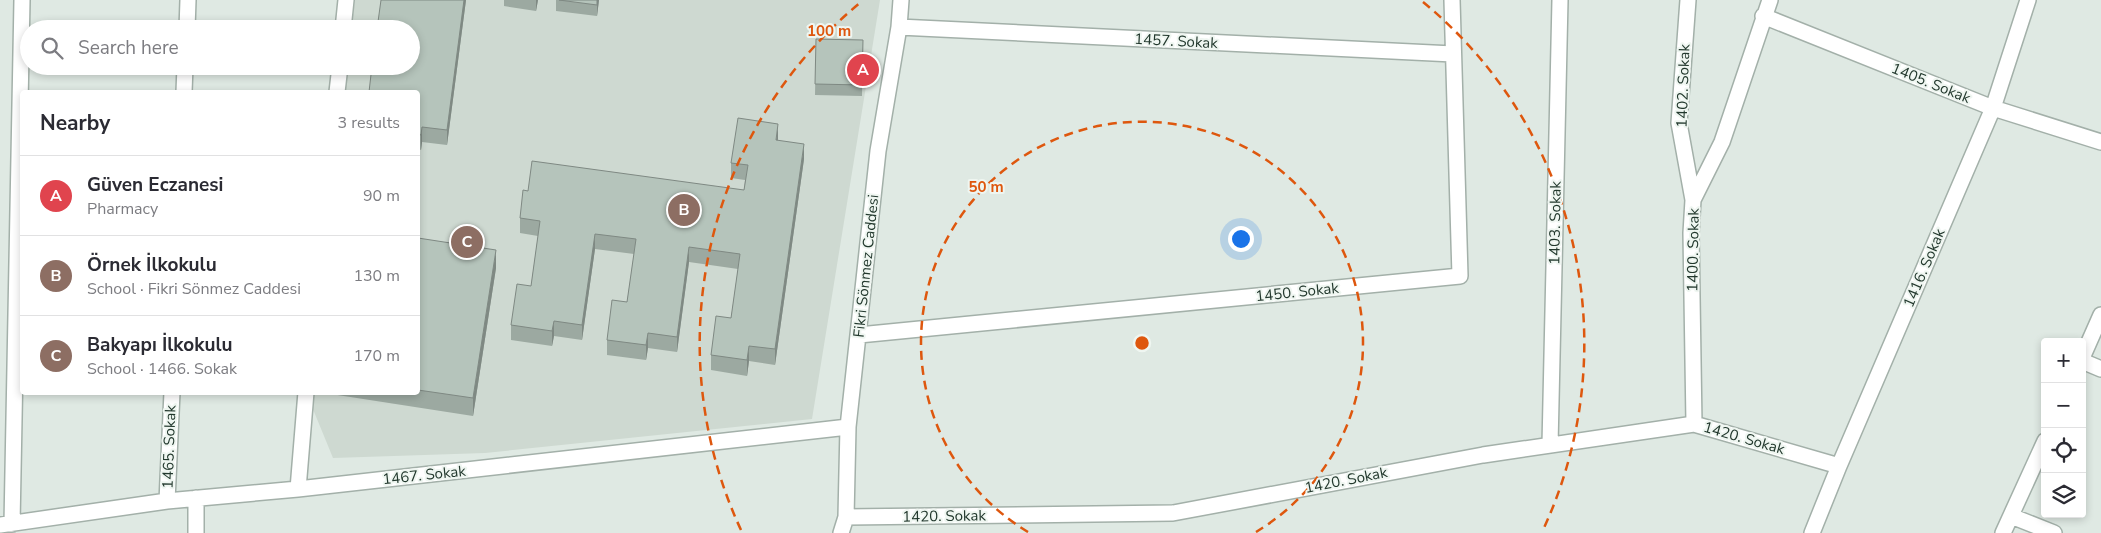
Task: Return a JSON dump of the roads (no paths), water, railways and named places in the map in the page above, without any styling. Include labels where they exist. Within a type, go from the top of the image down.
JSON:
[{"type":"street","points":[[21,20],[22,0]]},
{"type":"street","points":[[187,20],[188,0]]},
{"type":"street","points":[[344,20],[346,0]]},
{"type":"street","name":"Fikri Sönmez Caddesi","points":[[841,533],[846,517],[848,427],[878,151],[899,28],[901,0]]},
{"type":"street","name":"1450. Sokak","points":[[859,335],[1460,276],[1452,54],[1452,0]]},
{"type":"street","name":"1403. Sokak","points":[[1550,445],[1560,0]]},
{"type":"street","name":"1402. Sokak","points":[[1688,0],[1678,123],[1693,200]]},
{"type":"street","name":"1400. Sokak","points":[[1694,424],[1691,234],[1693,200],[1722,142],[1770,0]]},
{"type":"street","name":"1416. Sokak","points":[[1812,533],[1993,108],[2028,0]]},
{"type":"street","name":"1405. Sokak","points":[[1764,16],[1993,108],[2101,142]]},
{"type":"street","name":"1457. Sokak","points":[[899,28],[1452,54]]},
{"type":"street","points":[[6,524],[20,66]]},
{"type":"street","points":[[184,90],[185,75]]},
{"type":"street","points":[[337,90],[339,75]]},
{"type":"street","points":[[2086,349],[2101,316]]},
{"type":"street","points":[[2086,363],[2101,369]]},
{"type":"street","name":"1465. Sokak","points":[[167,501],[172,395]]},
{"type":"street","points":[[298,489],[306,395]]},
{"type":"street","name":"1420. Sokak","points":[[846,517],[1174,513],[1482,455],[1694,424],[1839,466]]},
{"type":"street","name":"1467. Sokak","points":[[6,524],[167,501],[298,489],[848,427]]},
{"type":"street","points":[[2003,533],[2041,450]]},
{"type":"street","name":"1465. Sokak","points":[[196,498],[196,533]]},
{"type":"street","points":[[2011,516],[2054,533]]},
{"type":"place","name":"Güven Eczanesi","points":[[863,70]]},
{"type":"place","name":"Örnek İlkokulu","points":[[684,210]]},
{"type":"place","name":"Bakyapı İlkokulu","points":[[467,242]]}]
